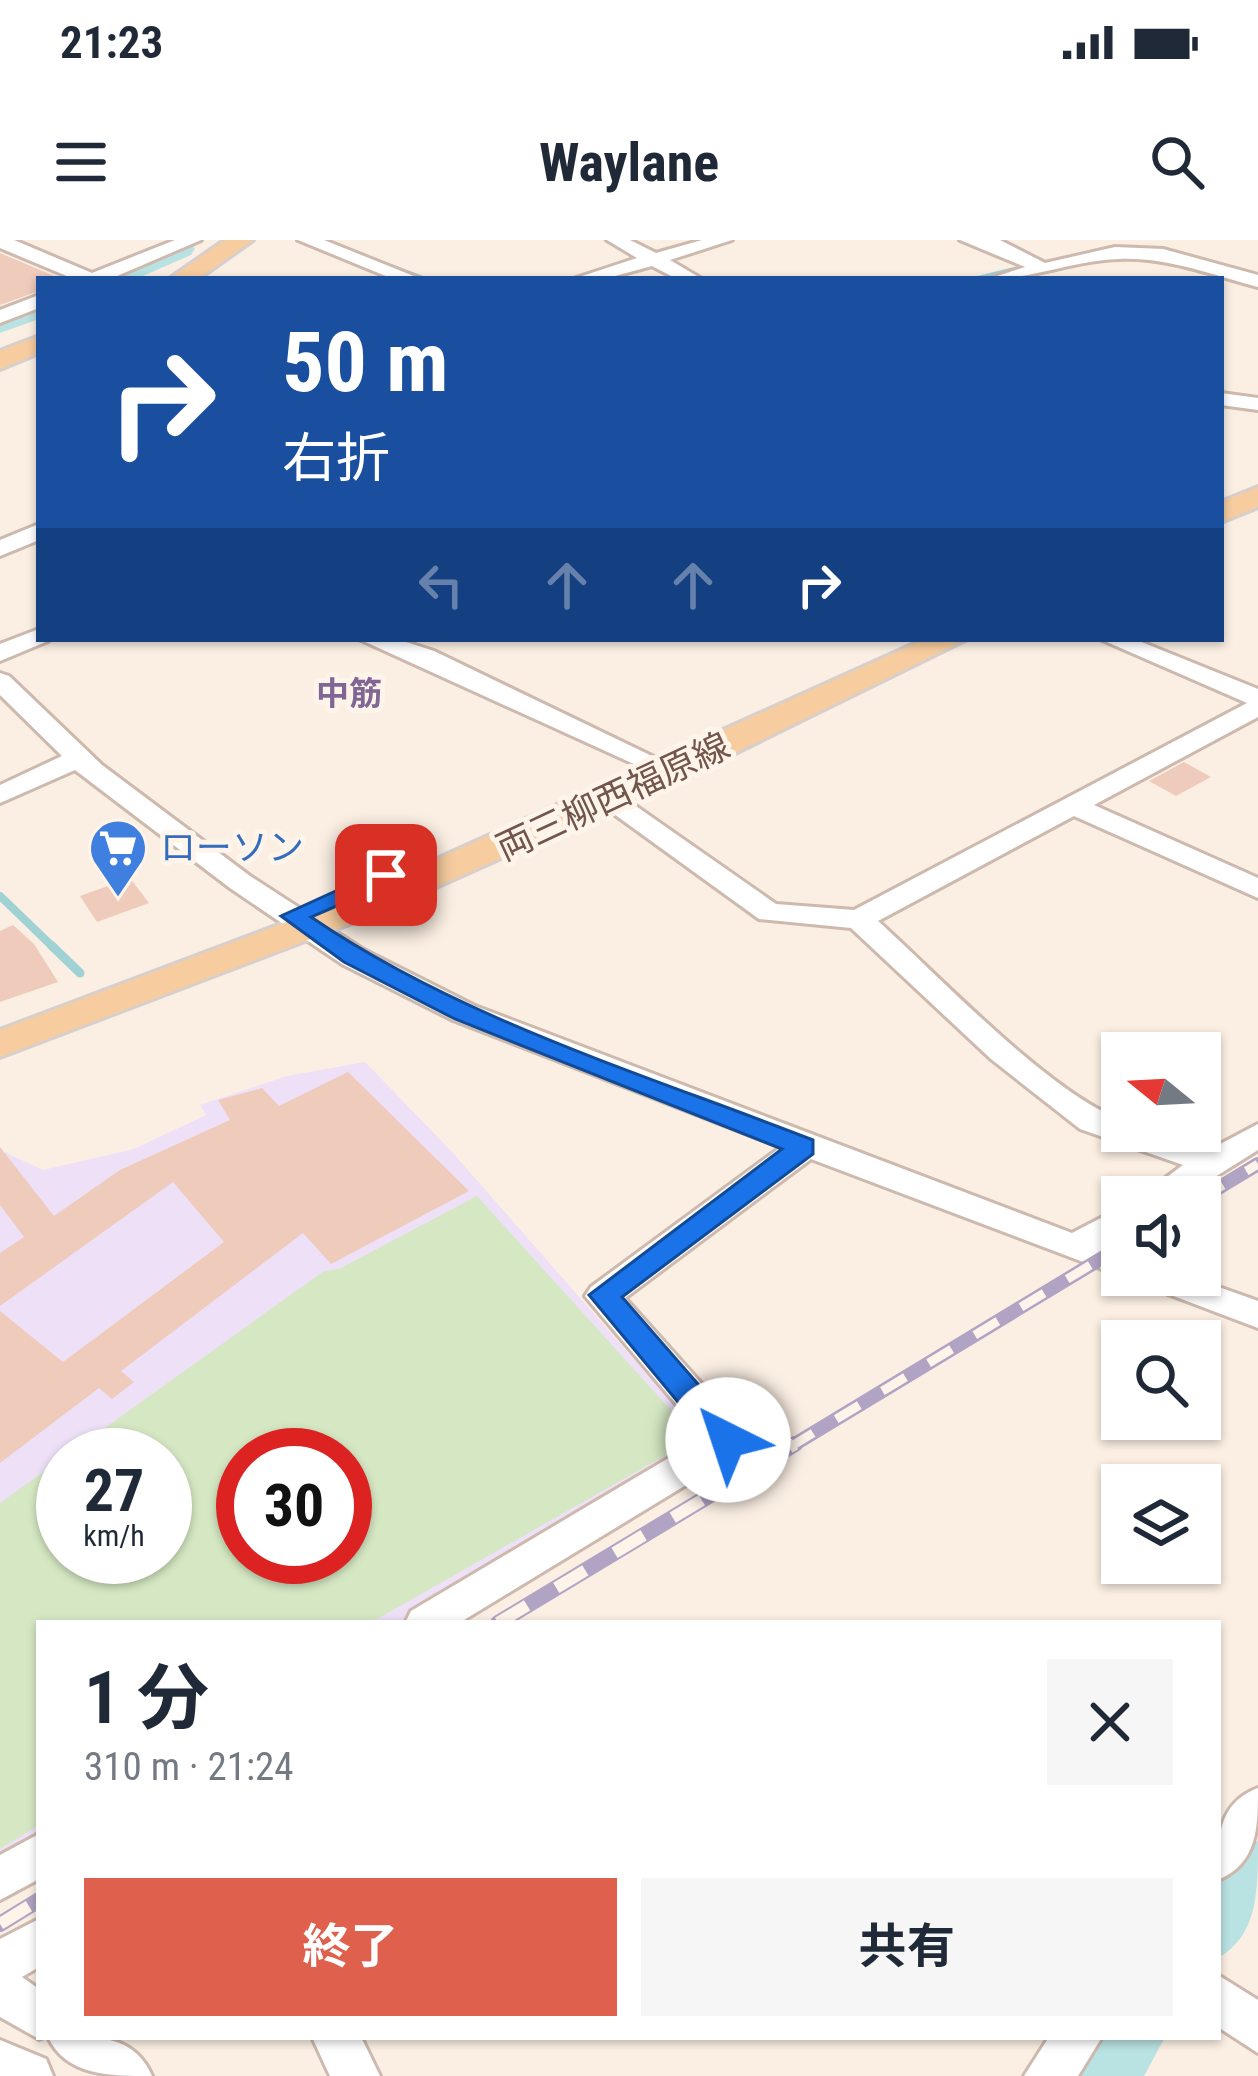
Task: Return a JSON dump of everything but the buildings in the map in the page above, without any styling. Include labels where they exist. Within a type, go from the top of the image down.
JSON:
[{"type":"main road","points":[[187,276],[241,240]]},
{"type":"main road","points":[[0,361],[36,345]]},
{"type":"main road","points":[[1224,491],[1258,476]]},
{"type":"main road","points":[[1224,513],[1258,496]]},
{"type":"main road","name":"両三柳西福原線","points":[[0,1024],[303,923],[643,758],[898,642]]},
{"type":"main road","name":"両三柳西福原線","points":[[0,1044],[610,801],[945,642]]},
{"type":"street","points":[[100,276],[192,240]]},
{"type":"street","points":[[308,240],[403,276]]},
{"type":"street","points":[[616,240],[687,276]]},
{"type":"street","points":[[592,276],[651,256],[723,240]]},
{"type":"street","points":[[969,240],[993,244],[1041,268]]},
{"type":"street","points":[[1163,255],[1191,240]]},
{"type":"street","points":[[0,241],[85,276]]},
{"type":"street","points":[[1010,276],[1115,253],[1163,255],[1258,281]]},
{"type":"street","points":[[0,316],[36,302]]},
{"type":"street","points":[[0,329],[36,315]]},
{"type":"street","points":[[1224,399],[1258,404]]},
{"type":"street","points":[[0,549],[36,532]]},
{"type":"street","points":[[0,653],[36,637]]},
{"type":"street","points":[[381,642],[425,656],[643,758]]},
{"type":"street","points":[[1119,642],[1258,698]]},
{"type":"street","points":[[0,681],[79,758],[240,882],[464,1013],[1101,1258]]},
{"type":"street","points":[[610,801],[769,913],[859,919],[1258,707]]},
{"type":"street","points":[[0,795],[79,758]]},
{"type":"street","points":[[1076,807],[1258,889]]},
{"type":"street","points":[[859,919],[1002,1052],[1090,1121],[1212,1163]]},
{"type":"street","points":[[1191,1176],[1258,1135]]},
{"type":"street","points":[[429,1620],[728,1440],[604,1295],[803,1147]]},
{"type":"street","points":[[1074,1248],[1101,1232]]},
{"type":"street","points":[[1205,1296],[1258,1315]]},
{"type":"street","points":[[1221,1855],[1258,1808]]},
{"type":"street","points":[[0,1879],[36,1857]]},
{"type":"street","points":[[0,1965],[36,1943]]},
{"type":"street","points":[[0,1990],[36,2014]]},
{"type":"street","points":[[1221,2000],[1258,2030]]},
{"type":"street","points":[[75,2040],[128,2076]]},
{"type":"street","points":[[337,2040],[356,2076]]},
{"type":"street","points":[[1048,2076],[1077,2040]]},
{"type":"street","points":[[0,2064],[29,2076]]},
{"type":"shaded area","points":[[365,1062],[453,1153],[695,1429],[695,1445],[405,1620],[36,1620],[36,1843],[0,1865],[0,1150],[43,1170],[134,1149],[206,1115],[200,1105],[287,1076]]},
{"type":"green space","points":[[477,1196],[688,1429],[689,1442],[375,1620],[36,1620],[36,1827],[0,1849],[0,1503],[36,1477],[36,1584],[192,1584],[192,1428],[105,1428],[324,1271],[339,1269]]},
{"type":"waterway","points":[[118,276],[181,249]]},
{"type":"waterway","points":[[383,264],[415,276]]},
{"type":"waterway","points":[[990,276],[1031,266]]},
{"type":"waterway","points":[[0,324],[36,309]]},
{"type":"waterway","points":[[0,896],[54,948]]},
{"type":"waterway","points":[[51,945],[80,973]]},
{"type":"waterway","points":[[1221,1920],[1258,1873]]},
{"type":"waterway","points":[[1099,2076],[1127,2040]]},
{"type":"railway","points":[[1221,1186],[1258,1164]]},
{"type":"railway","points":[[790,1447],[1101,1259]]},
{"type":"railway","points":[[503,1620],[795,1444]]},
{"type":"railway","points":[[0,1924],[36,1902]]},
{"type":"place","name":"ローソン","points":[[118,899]]},
{"type":"district","name":"中筋","points":[[349,693]]},
{"type":"route","points":[[386,875],[293,916],[353,957],[464,1013],[803,1147],[604,1295],[728,1440]]}]
